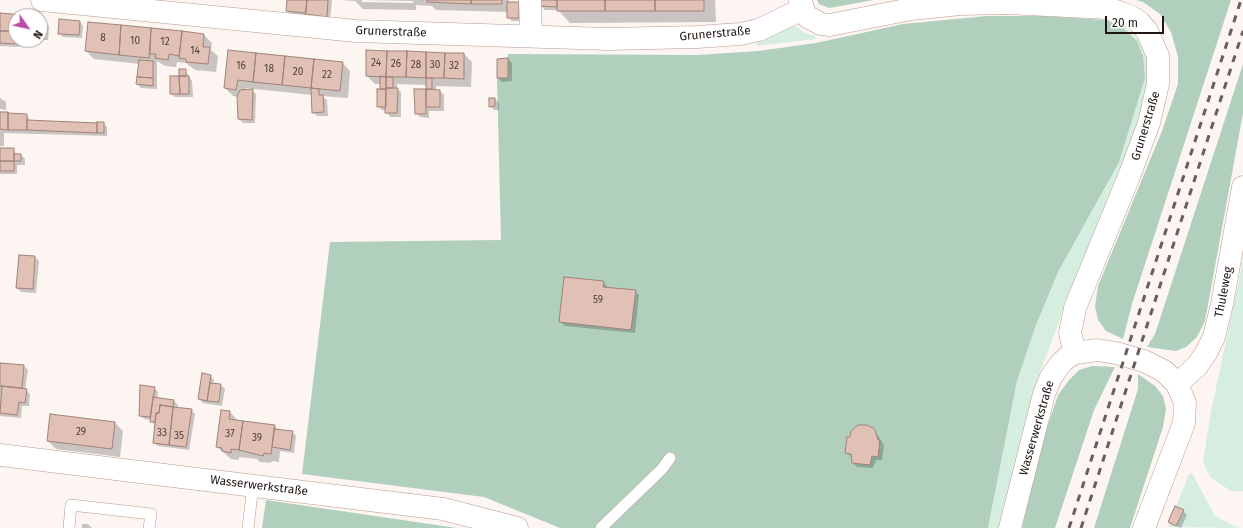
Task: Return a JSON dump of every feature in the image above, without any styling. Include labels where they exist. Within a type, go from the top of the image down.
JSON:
[{"type":"street","name":"Grunerstraße","points":[[42,0],[356,31],[608,39],[697,37],[740,34],[759,30],[801,5],[812,21],[830,25],[911,9],[960,4],[1007,3],[1075,5],[1108,8],[1119,11],[1139,22],[1147,31],[1158,56],[1158,84],[1149,123],[1075,308],[1070,332],[1075,353]]},
{"type":"street","points":[[530,0],[531,36]]},
{"type":"street","name":"Thuleweg","points":[[1177,384],[1196,366],[1206,353],[1214,337],[1222,304],[1243,187]]},
{"type":"street","name":"Wasserwerkstraße","points":[[1010,528],[1047,385],[1050,377],[1061,363],[1075,353],[1096,350],[1116,352],[1155,366],[1167,374],[1177,384]]},
{"type":"street","points":[[1144,528],[1184,423],[1185,403],[1177,384]]},
{"type":"street","name":"Wasserwerkstraße","points":[[0,455],[443,509],[517,528]]},
{"type":"lane","points":[[601,528],[662,469],[670,458]]},
{"type":"lane","points":[[248,528],[253,485]]},
{"type":"lane","points":[[69,528],[72,505],[151,514],[149,528]]},
{"type":"green space","points":[[817,0],[874,0],[829,8],[819,4]]},
{"type":"green space","points":[[1136,0],[1231,0],[1132,304],[1123,339],[1106,331],[1098,320],[1095,306],[1098,286],[1162,131],[1178,84],[1178,57],[1171,32],[1160,14],[1143,2]]},
{"type":"green space","points":[[987,16],[1042,16],[1106,20],[1123,28],[1137,41],[1143,56],[1145,78],[1119,162],[1059,270],[1036,325],[1017,381],[988,528],[560,528],[484,497],[302,474],[330,242],[501,240],[497,78],[508,78],[508,54],[697,55],[758,51],[816,43],[903,24]]},
{"type":"green space","points":[[1106,20],[1124,27],[1139,40],[1146,55],[1148,78],[1143,105],[1124,164],[1071,291],[1038,377],[999,528],[988,528],[1017,381],[1036,325],[1059,270],[1123,28]]},
{"type":"green space","points":[[790,25],[796,26],[805,33],[815,36],[816,39],[757,46],[757,41]]},
{"type":"green space","points":[[1243,64],[1243,113],[1205,321],[1197,337],[1186,347],[1176,351],[1147,347],[1155,334]]},
{"type":"green space","points":[[1243,260],[1243,491],[1231,491],[1210,477],[1203,462],[1211,412]]},
{"type":"green space","points":[[1092,366],[1115,367],[1094,410],[1055,528],[1022,528],[1042,443],[1058,395],[1069,380],[1079,370]]},
{"type":"green space","points":[[1138,374],[1155,386],[1163,396],[1166,409],[1163,427],[1130,528],[1094,528],[1138,389]]},
{"type":"green space","points":[[1192,473],[1215,516],[1239,528],[1168,527],[1189,474]]},
{"type":"green space","points":[[266,500],[457,528],[262,528]]},
{"type":"building","points":[[287,0],[307,0],[306,13],[286,11]]},
{"type":"building","points":[[307,0],[328,0],[327,17],[305,14]]},
{"type":"building","points":[[427,0],[471,0],[471,4],[427,2]]},
{"type":"building","points":[[471,0],[502,0],[502,4],[471,4]]},
{"type":"building","points":[[540,0],[557,0],[557,7],[540,6]]},
{"type":"building","points":[[557,0],[605,0],[605,11],[557,11]]},
{"type":"building","points":[[605,0],[655,0],[655,11],[605,11]]},
{"type":"building","points":[[655,0],[704,0],[704,11],[655,11]]},
{"type":"building","points":[[507,2],[519,2],[519,18],[507,18]]},
{"type":"building","points":[[0,13],[8,14],[8,31],[0,31]]},
{"type":"building","points":[[59,19],[80,21],[79,35],[58,34]]},
{"type":"building","points":[[88,22],[121,25],[119,55],[85,51]]},
{"type":"building","points":[[121,25],[151,28],[149,58],[119,55]]},
{"type":"building","points":[[151,28],[182,31],[179,56],[169,54],[168,60],[155,58],[156,54],[150,54]]},
{"type":"building","points":[[0,31],[8,31],[8,44],[0,43]]},
{"type":"building","points":[[182,31],[204,34],[203,47],[210,47],[208,64],[186,62],[186,59],[179,58]]},
{"type":"building","points":[[228,50],[256,53],[253,82],[238,80],[236,90],[224,88]]},
{"type":"building","points":[[366,50],[387,51],[386,77],[366,76]]},
{"type":"building","points":[[387,51],[407,51],[406,77],[386,77]]},
{"type":"building","points":[[407,51],[426,52],[426,78],[406,77]]},
{"type":"building","points":[[426,52],[445,53],[444,78],[426,78]]},
{"type":"building","points":[[256,53],[285,56],[282,85],[253,82]]},
{"type":"building","points":[[445,53],[464,53],[464,79],[444,78]]},
{"type":"building","points":[[285,56],[314,59],[311,88],[282,85]]},
{"type":"building","points":[[508,58],[508,78],[497,78],[497,59]]},
{"type":"building","points":[[314,59],[343,62],[340,91],[311,88]]},
{"type":"building","points":[[139,60],[153,61],[153,78],[137,77]]},
{"type":"building","points":[[179,69],[186,69],[186,76],[179,76]]},
{"type":"building","points":[[170,76],[179,76],[180,94],[170,94]]},
{"type":"building","points":[[179,76],[189,76],[189,94],[180,94]]},
{"type":"building","points":[[380,76],[386,77],[386,89],[380,89]]},
{"type":"building","points":[[137,77],[153,78],[153,86],[136,84]]},
{"type":"building","points":[[386,77],[393,77],[393,88],[386,88]]},
{"type":"building","points":[[426,78],[432,78],[432,89],[426,89]]},
{"type":"building","points":[[311,88],[319,89],[319,95],[323,95],[324,112],[312,113]]},
{"type":"building","points":[[386,88],[398,88],[397,113],[385,113]]},
{"type":"building","points":[[253,89],[252,120],[238,119],[237,96],[240,90]]},
{"type":"building","points":[[377,89],[386,89],[386,107],[377,107]]},
{"type":"building","points":[[414,89],[426,89],[426,114],[415,114]]},
{"type":"building","points":[[426,89],[440,90],[440,107],[426,107]]},
{"type":"building","points":[[489,98],[495,98],[495,106],[489,107]]},
{"type":"building","points":[[0,112],[8,112],[8,130],[0,129]]},
{"type":"building","points":[[8,113],[27,114],[27,130],[8,130]]},
{"type":"building","points":[[27,120],[97,123],[97,133],[27,130]]},
{"type":"building","points":[[97,122],[104,122],[104,133],[97,133]]},
{"type":"building","points":[[0,148],[14,148],[14,161],[0,161]]},
{"type":"building","points":[[14,154],[21,154],[21,161],[14,161]]},
{"type":"building","points":[[0,161],[14,161],[14,171],[0,171]]},
{"type":"building","points":[[19,255],[35,256],[33,289],[16,288]]},
{"type":"building","points":[[564,277],[604,281],[603,287],[636,290],[631,330],[559,322]]},
{"type":"building","points":[[0,363],[24,365],[22,388],[0,386]]},
{"type":"building","points":[[202,373],[211,375],[207,401],[198,399]]},
{"type":"building","points":[[210,383],[221,384],[219,402],[207,401]]},
{"type":"building","points":[[140,385],[155,387],[150,417],[139,416]]},
{"type":"building","points":[[2,386],[27,389],[25,403],[19,402],[17,415],[0,413]]},
{"type":"building","points":[[153,397],[174,400],[173,407],[160,405],[159,413],[156,413],[155,422],[150,422]]},
{"type":"building","points":[[160,405],[173,407],[169,445],[153,443],[156,413],[159,413]]},
{"type":"building","points":[[173,407],[192,409],[186,447],[169,445]]},
{"type":"building","points":[[221,410],[230,411],[229,419],[243,421],[239,450],[231,449],[231,453],[222,451],[222,448],[216,447]]},
{"type":"building","points":[[50,414],[115,422],[112,449],[47,441]]},
{"type":"building","points":[[243,421],[275,425],[271,454],[264,453],[263,456],[239,450]]},
{"type":"building","points":[[858,425],[867,425],[873,428],[878,440],[880,440],[878,457],[872,456],[870,465],[852,463],[851,454],[845,453],[847,437],[850,437],[851,431]]},
{"type":"building","points":[[274,429],[293,431],[290,450],[272,447]]},
{"type":"building","points":[[1175,506],[1184,510],[1176,526],[1168,522]]},
{"type":"railway","points":[[1069,528],[1241,0]]},
{"type":"railway","points":[[1081,528],[1243,31]]}]
